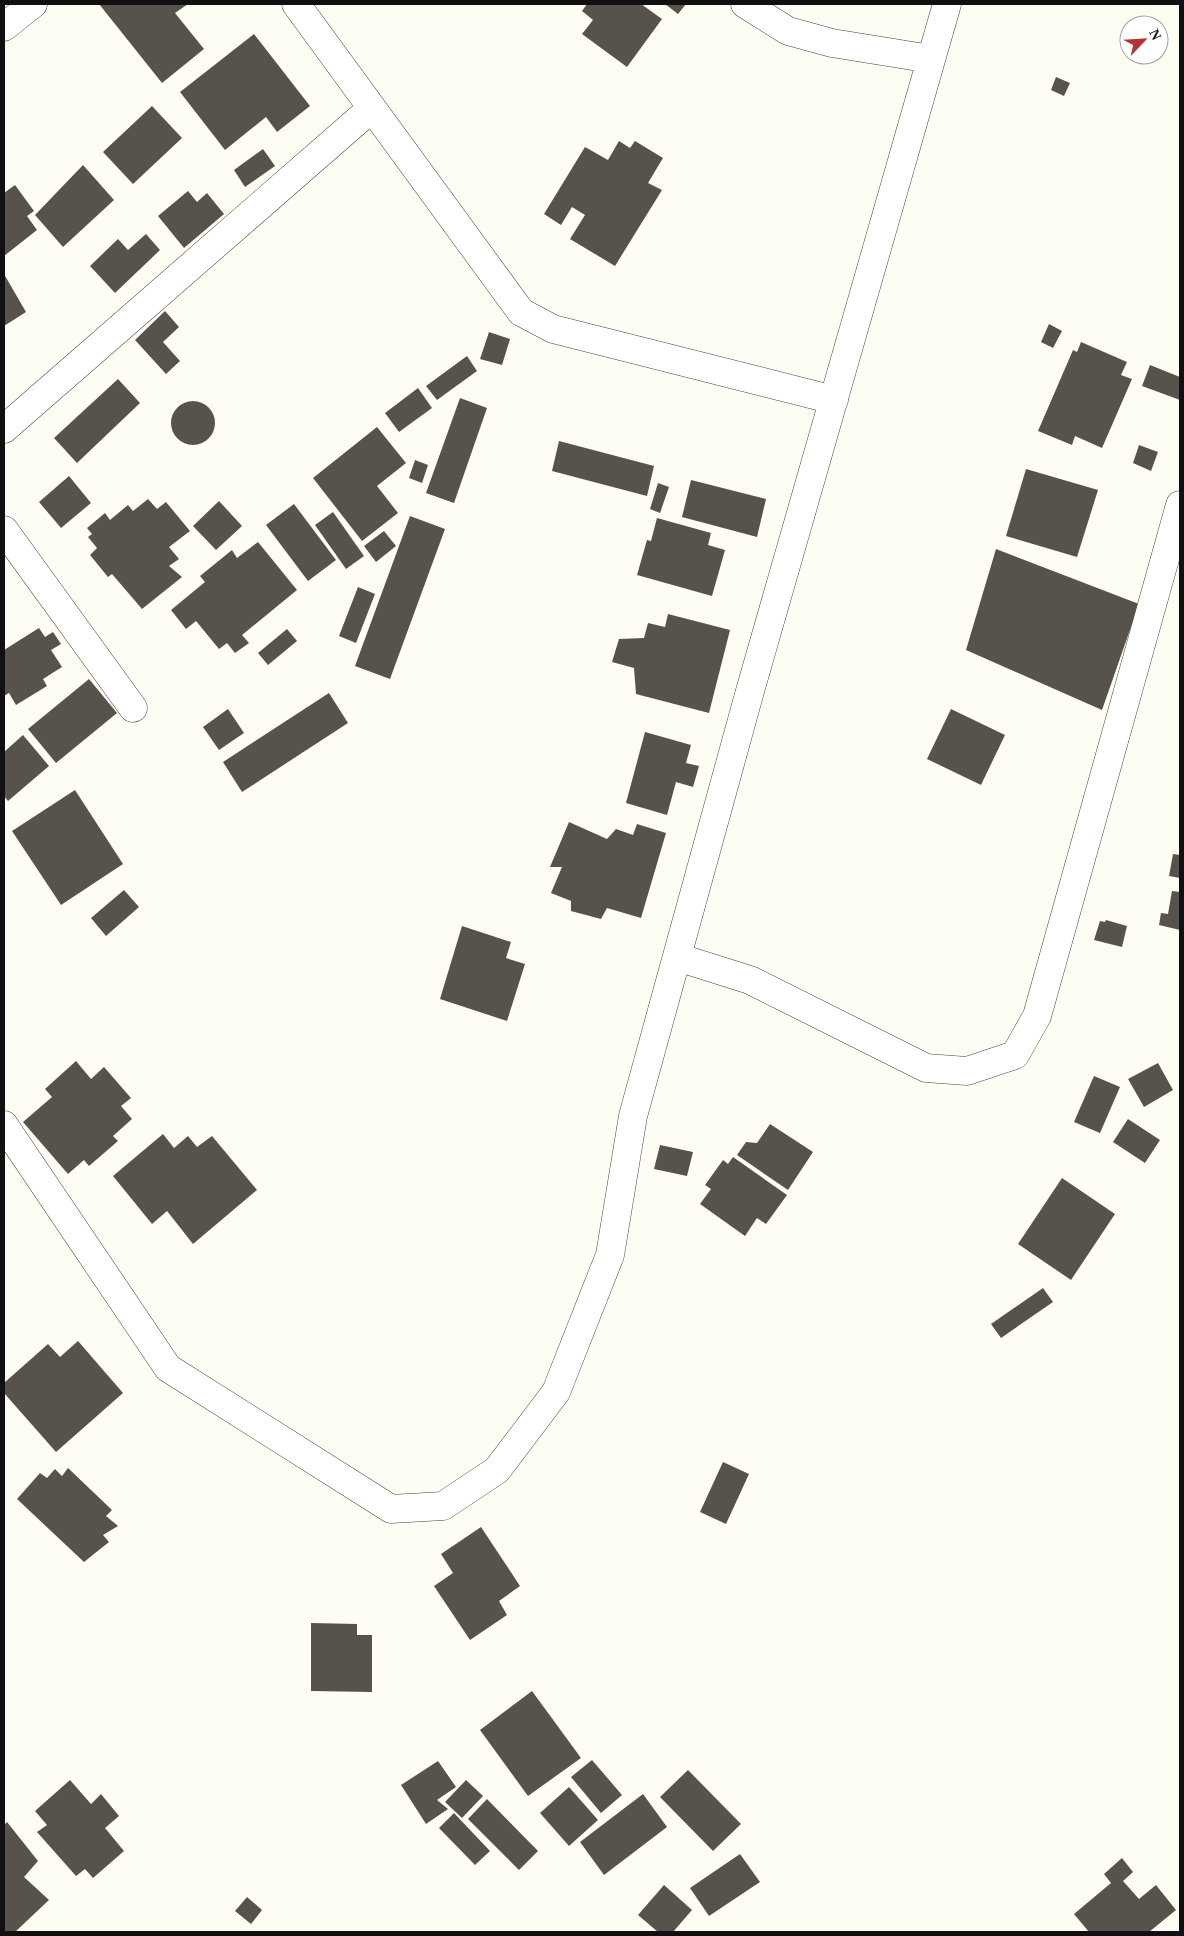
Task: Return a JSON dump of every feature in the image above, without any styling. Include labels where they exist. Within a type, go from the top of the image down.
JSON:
[{"type":"street","points":[[4,27],[33,4]]},
{"type":"street","points":[[296,4],[521,312],[553,329],[834,400]]},
{"type":"street","points":[[745,4],[788,31],[832,43],[931,59]]},
{"type":"street","points":[[4,1125],[168,1368],[391,1509],[443,1506],[497,1470],[556,1392],[610,1255],[633,1116],[834,400],[948,4]]},
{"type":"street","points":[[4,429],[372,108]]},
{"type":"street","points":[[677,957],[750,980],[926,1068],[967,1071],[1016,1054],[1037,1016],[1180,505]]},
{"type":"street","points":[[4,530],[133,708]]},
{"type":"building","points":[[99,4],[188,4],[175,13],[204,49],[162,83]]},
{"type":"building","points":[[587,4],[641,4],[662,19],[627,67],[582,34],[593,20],[582,11]]},
{"type":"building","points":[[665,4],[686,4],[678,14]]},
{"type":"building","points":[[254,34],[310,106],[277,132],[266,117],[225,150],[180,92]]},
{"type":"building","points":[[1056,77],[1070,83],[1064,96],[1051,90]]},
{"type":"building","points":[[152,106],[182,138],[133,184],[103,152]]},
{"type":"building","points":[[619,141],[630,148],[635,141],[663,158],[648,183],[662,190],[615,266],[570,239],[585,215],[572,207],[561,225],[544,214],[585,147],[608,160]]},
{"type":"building","points":[[263,149],[275,166],[245,187],[234,170]]},
{"type":"building","points":[[83,165],[114,200],[63,247],[35,215]]},
{"type":"building","points":[[15,185],[34,211],[27,216],[37,230],[4,256],[4,193]]},
{"type":"building","points":[[188,191],[197,202],[207,193],[224,214],[184,248],[158,216]]},
{"type":"building","points":[[146,234],[160,250],[115,293],[90,266],[118,239],[128,250]]},
{"type":"building","points":[[4,274],[26,312],[4,326]]},
{"type":"building","points":[[165,311],[179,327],[163,342],[180,361],[166,374],[135,340]]},
{"type":"building","points":[[1049,324],[1062,331],[1053,348],[1041,342]]},
{"type":"building","points":[[489,332],[510,339],[502,365],[480,359]]},
{"type":"building","points":[[1081,342],[1127,362],[1121,375],[1132,379],[1102,448],[1075,436],[1072,445],[1038,431],[1073,350],[1077,352]]},
{"type":"building","points":[[467,356],[477,371],[437,400],[426,386]]},
{"type":"building","points":[[1150,365],[1180,377],[1180,400],[1142,386]]},
{"type":"building","points":[[118,379],[140,403],[77,463],[54,438]]},
{"type":"building","points":[[418,388],[432,408],[399,432],[385,413]]},
{"type":"building","points":[[460,398],[487,408],[454,503],[426,493]]},
{"type":"building","points":[[197,401],[209,407],[214,414],[214,432],[209,439],[202,444],[189,445],[181,442],[174,435],[171,419],[174,411],[181,404]]},
{"type":"building","points":[[377,427],[406,463],[377,486],[398,513],[362,541],[313,478]]},
{"type":"building","points":[[559,441],[654,466],[647,496],[552,471]]},
{"type":"building","points":[[1139,445],[1158,452],[1151,471],[1133,463]]},
{"type":"building","points":[[415,460],[428,465],[422,483],[409,478]]},
{"type":"building","points":[[1026,469],[1098,490],[1077,557],[1006,536]]},
{"type":"building","points":[[69,476],[91,503],[61,528],[39,502]]},
{"type":"building","points":[[691,480],[766,499],[757,537],[682,517]]},
{"type":"building","points":[[658,483],[669,487],[660,513],[650,509]]},
{"type":"building","points":[[148,499],[157,509],[166,502],[190,531],[169,547],[179,559],[169,566],[182,577],[142,609],[112,574],[108,577],[90,555],[97,548],[88,537],[92,534],[87,528],[105,513],[110,520],[128,505],[133,511]]},
{"type":"building","points":[[219,501],[242,526],[216,550],[193,526]]},
{"type":"building","points":[[294,504],[336,560],[308,581],[266,525]]},
{"type":"building","points":[[333,512],[364,556],[346,569],[315,525]]},
{"type":"building","points":[[410,516],[445,529],[390,679],[355,666]]},
{"type":"building","points":[[657,518],[711,533],[708,545],[725,550],[712,596],[637,575],[647,540],[651,541]]},
{"type":"building","points":[[384,531],[396,546],[376,562],[364,546]]},
{"type":"building","points":[[258,542],[297,590],[242,635],[249,643],[235,653],[227,643],[219,649],[196,621],[186,629],[171,610],[205,582],[200,576],[232,550],[237,558]]},
{"type":"building","points":[[996,549],[1139,604],[1102,710],[966,650]]},
{"type":"building","points":[[358,587],[375,594],[356,643],[339,636]]},
{"type":"building","points":[[668,614],[730,630],[709,713],[636,694],[634,668],[612,662],[619,639],[644,638],[648,623],[665,627]]},
{"type":"building","points":[[39,628],[45,637],[53,632],[61,644],[51,650],[62,667],[43,679],[47,686],[16,705],[9,693],[4,696],[4,650]]},
{"type":"building","points":[[287,629],[297,641],[268,665],[258,653]]},
{"type":"building","points":[[89,679],[117,713],[56,763],[28,729]]},
{"type":"building","points":[[329,693],[348,723],[242,792],[223,762]]},
{"type":"building","points":[[228,709],[244,733],[219,750],[203,727]]},
{"type":"building","points":[[951,709],[1005,735],[981,785],[927,759]]},
{"type":"building","points":[[645,732],[691,745],[686,763],[699,766],[693,787],[676,782],[667,815],[626,803]]},
{"type":"building","points":[[23,735],[49,766],[8,801],[4,796],[4,752]]},
{"type":"building","points":[[75,790],[123,864],[61,905],[12,831]]},
{"type":"building","points":[[569,822],[607,839],[616,829],[633,835],[637,824],[666,833],[641,918],[607,908],[601,919],[571,911],[571,901],[551,893],[562,867],[550,867]]},
{"type":"building","points":[[1173,854],[1180,855],[1180,878],[1169,876]]},
{"type":"building","points":[[124,890],[139,907],[106,936],[91,918]]},
{"type":"building","points":[[1172,891],[1180,892],[1180,930],[1159,925],[1161,913],[1168,914]]},
{"type":"building","points":[[1106,920],[1127,926],[1122,947],[1094,940],[1100,921],[1105,922]]},
{"type":"building","points":[[462,926],[511,942],[506,958],[525,964],[507,1021],[440,999]]},
{"type":"building","points":[[76,1061],[91,1079],[104,1067],[131,1098],[121,1106],[132,1119],[113,1136],[118,1141],[89,1166],[84,1160],[68,1174],[23,1122],[52,1097],[45,1089]]},
{"type":"building","points":[[1158,1063],[1173,1090],[1144,1107],[1128,1079]]},
{"type":"building","points":[[1094,1076],[1120,1087],[1100,1133],[1074,1122]]},
{"type":"building","points":[[1128,1119],[1160,1140],[1145,1163],[1113,1142]]},
{"type":"building","points":[[770,1124],[813,1152],[788,1190],[737,1155],[746,1142],[757,1143]]},
{"type":"building","points":[[163,1134],[174,1148],[188,1136],[197,1147],[212,1136],[257,1190],[193,1244],[167,1211],[152,1224],[113,1176]]},
{"type":"building","points":[[660,1145],[693,1152],[687,1176],[654,1169]]},
{"type":"building","points":[[733,1157],[787,1195],[766,1224],[757,1218],[745,1236],[700,1204],[711,1189],[705,1185],[723,1160],[728,1164]]},
{"type":"building","points":[[1062,1178],[1115,1214],[1071,1280],[1018,1244]]},
{"type":"building","points":[[1043,1288],[1053,1302],[1001,1338],[991,1324]]},
{"type":"building","points":[[78,1341],[123,1393],[56,1452],[4,1393],[4,1383],[48,1344],[60,1357]]},
{"type":"building","points":[[723,1462],[749,1474],[726,1524],[700,1512]]},
{"type":"building","points":[[68,1468],[112,1510],[106,1516],[118,1526],[103,1535],[109,1542],[84,1562],[17,1499],[40,1473],[47,1478],[55,1469],[62,1476]]},
{"type":"building","points":[[481,1527],[520,1586],[499,1601],[507,1615],[470,1640],[434,1586],[453,1573],[441,1554]]},
{"type":"building","points":[[311,1623],[357,1624],[357,1635],[372,1635],[372,1692],[311,1691]]},
{"type":"building","points":[[532,1691],[581,1758],[528,1796],[480,1730]]},
{"type":"building","points":[[592,1760],[622,1795],[601,1813],[571,1777]]},
{"type":"building","points":[[438,1761],[456,1787],[437,1800],[448,1809],[426,1824],[401,1785]]},
{"type":"building","points":[[688,1770],[741,1824],[713,1851],[660,1797]]},
{"type":"building","points":[[70,1780],[91,1804],[101,1794],[119,1816],[105,1828],[124,1851],[93,1878],[85,1869],[76,1876],[37,1832],[47,1825],[35,1811]]},
{"type":"building","points":[[466,1780],[483,1796],[462,1818],[445,1802]]},
{"type":"building","points":[[569,1787],[598,1820],[569,1846],[540,1813]]},
{"type":"building","points":[[643,1794],[667,1827],[604,1875],[580,1842]]},
{"type":"building","points":[[487,1799],[538,1851],[519,1870],[468,1819]]},
{"type":"building","points":[[454,1813],[490,1851],[475,1865],[439,1828]]},
{"type":"building","points":[[7,1822],[38,1861],[24,1877],[49,1900],[15,1932],[4,1932],[4,1825]]},
{"type":"building","points":[[740,1854],[760,1882],[709,1916],[690,1888]]},
{"type":"building","points":[[1122,1858],[1133,1872],[1123,1881],[1139,1899],[1156,1885],[1176,1910],[1149,1932],[1089,1932],[1074,1914],[1111,1883],[1104,1874]]},
{"type":"building","points":[[664,1885],[692,1910],[673,1932],[658,1932],[638,1915]]},
{"type":"building","points":[[247,1897],[262,1910],[251,1924],[235,1911]]}]
